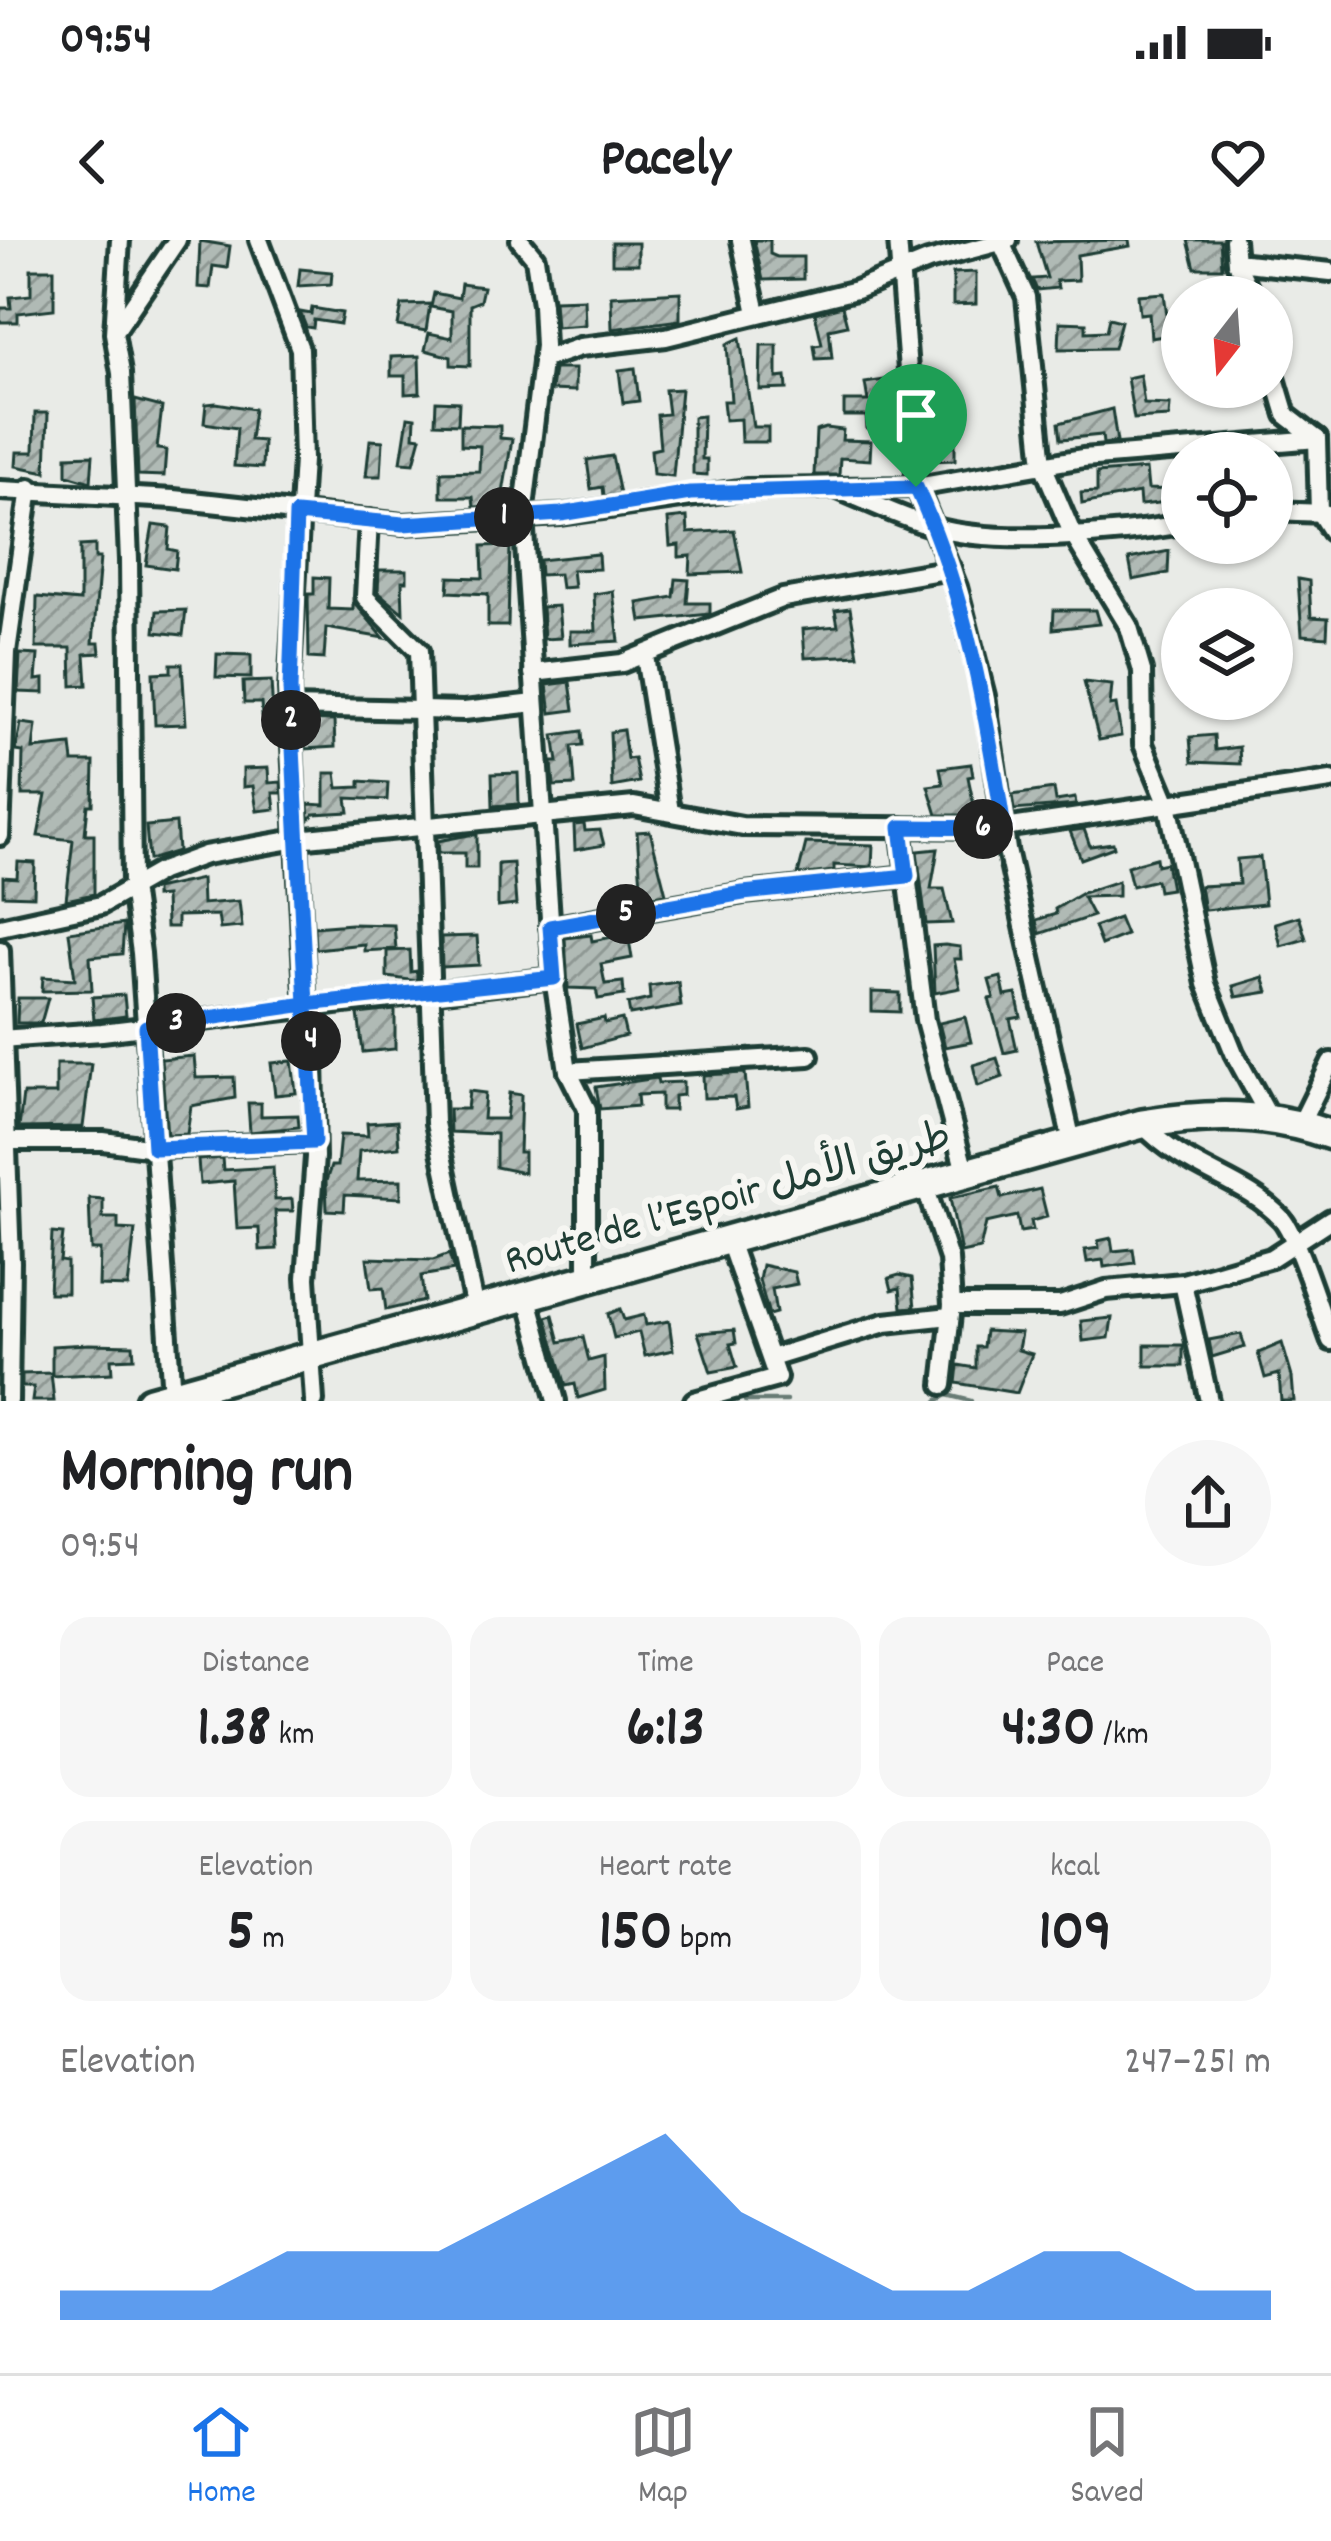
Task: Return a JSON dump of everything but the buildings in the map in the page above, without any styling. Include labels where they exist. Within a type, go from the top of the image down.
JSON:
[{"type":"highway","name":"Route de l’Espoir طريق الأمل","points":[[161,1398],[1142,1124],[1196,1115],[1269,1117],[1331,1135]]},
{"type":"street","points":[[120,240],[114,333],[127,496],[132,887],[154,1148],[161,1398]]},
{"type":"street","points":[[114,333],[177,240]]},
{"type":"street","points":[[259,240],[300,349],[303,460],[296,514],[290,707],[314,1142],[305,1278],[314,1401]]},
{"type":"street","points":[[520,240],[535,258],[542,360],[523,516],[554,978],[568,1070],[586,1109],[586,1278]]},
{"type":"street","points":[[741,240],[757,313]]},
{"type":"street","points":[[898,240],[916,487],[951,569],[985,696],[1004,828],[1072,1142]]},
{"type":"street","points":[[1234,240],[1243,276]]},
{"type":"street","points":[[542,360],[580,347],[633,344],[757,313],[1003,241],[1026,297],[1043,465],[1072,533],[1129,627],[1142,671],[1142,744],[1168,804],[1206,984],[1234,1053],[1269,1117]]},
{"type":"street","points":[[1236,262],[1331,272]]},
{"type":"street","points":[[1284,408],[1286,415],[1317,439],[1331,531]]},
{"type":"street","points":[[0,490],[127,496],[403,524],[622,507],[690,493],[916,487],[1043,465],[1317,439]]},
{"type":"street","points":[[830,486],[936,529],[1124,534],[1161,528]]},
{"type":"street","points":[[0,836],[7,652],[29,488]]},
{"type":"street","points":[[1293,512],[1325,513]]},
{"type":"street","points":[[369,520],[365,597],[418,651],[435,1123],[475,1310]]},
{"type":"street","points":[[670,811],[645,656],[651,647],[784,598],[951,569]]},
{"type":"street","points":[[533,673],[645,656]]},
{"type":"street","points":[[290,707],[323,704],[418,711],[535,703]]},
{"type":"street","points":[[0,927],[101,905],[205,855],[297,838],[634,806],[742,826],[1004,828],[1331,780]]},
{"type":"street","points":[[901,827],[926,1021],[964,1172]]},
{"type":"street","points":[[550,927],[743,893],[907,876]]},
{"type":"street","points":[[0,950],[9,1401]]},
{"type":"street","points":[[1,1039],[146,1027],[430,989],[554,978]]},
{"type":"street","points":[[568,1070],[809,1056]]},
{"type":"street","points":[[1300,1125],[1331,1062]]},
{"type":"street","points":[[1142,1124],[1169,1153],[1246,1191],[1285,1221],[1331,1341]]},
{"type":"street","points":[[3,1141],[103,1141],[154,1148],[314,1142]]},
{"type":"street","points":[[924,1183],[949,1259],[951,1311],[944,1385]]},
{"type":"street","points":[[771,1358],[885,1323],[951,1311],[1060,1305],[1106,1290],[1183,1283],[1270,1258],[1331,1219]]},
{"type":"street","points":[[694,1401],[777,1378],[728,1238]]},
{"type":"street","points":[[1183,1283],[1209,1401]]},
{"type":"street","points":[[527,1295],[556,1401]]},
{"type":"waterway","points":[[937,1401],[947,1395],[971,1401]]},
{"type":"waterway","points":[[745,1401],[787,1401]]},
{"type":"route","points":[[916,487],[690,493],[561,514],[403,524],[296,514],[290,689],[306,1004],[146,1027],[154,1148],[314,1142],[313,1058],[306,1004],[554,978],[550,927],[743,893],[907,876],[901,827],[1004,828],[985,696],[957,586],[916,487]]}]
